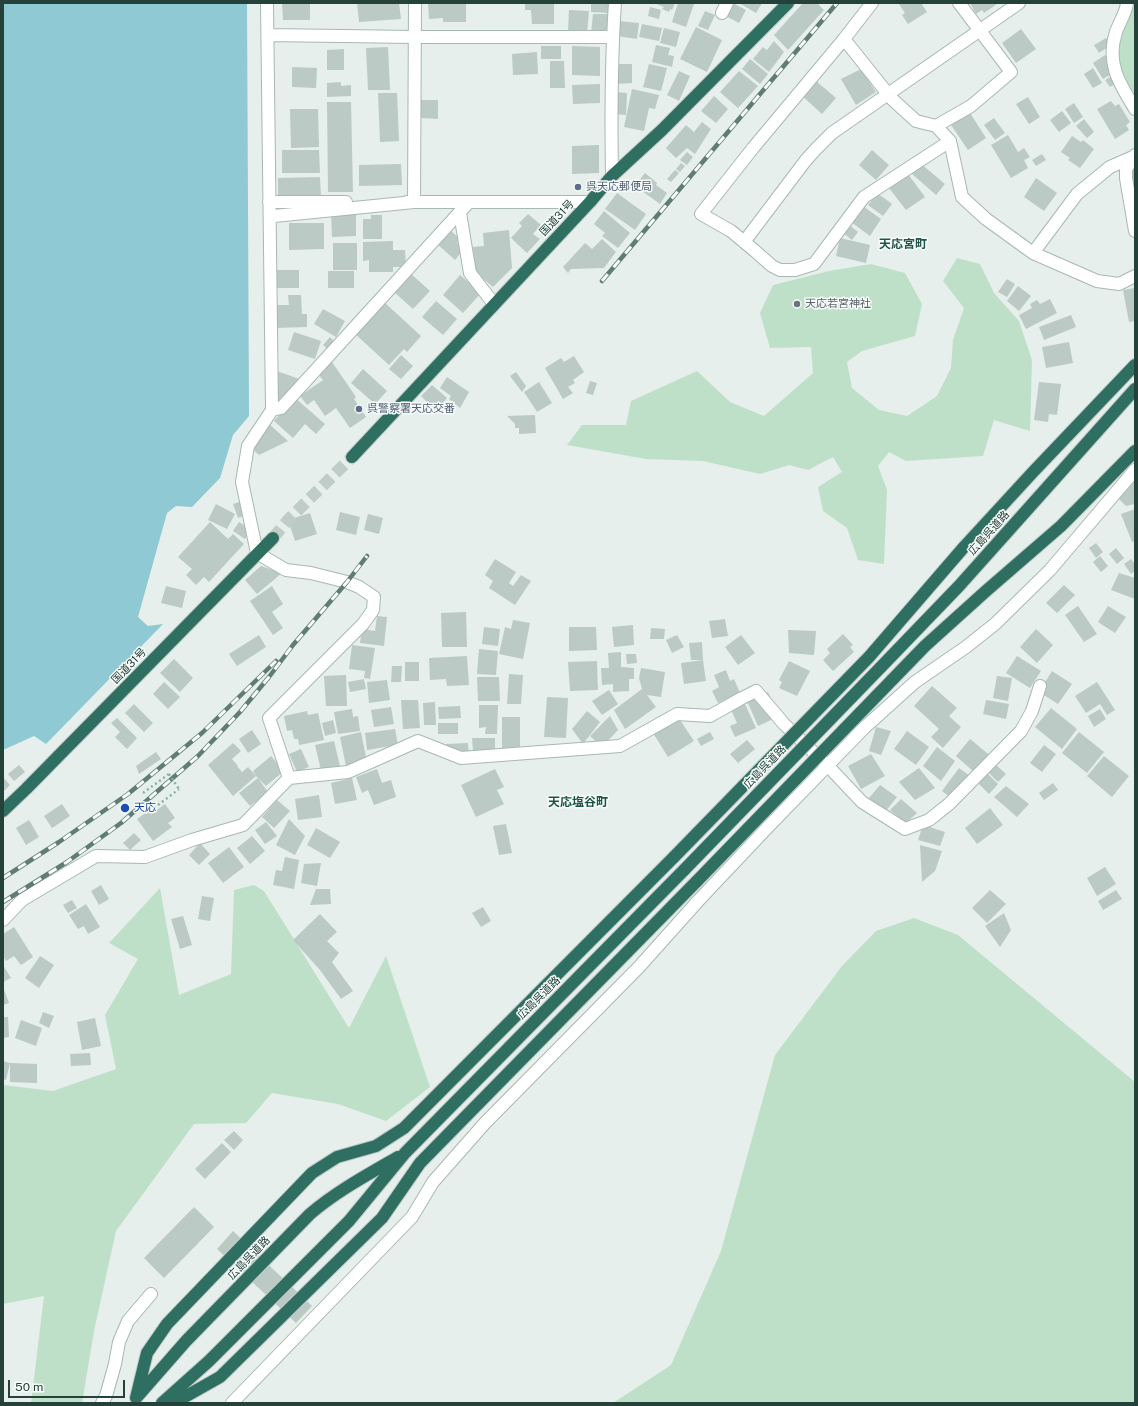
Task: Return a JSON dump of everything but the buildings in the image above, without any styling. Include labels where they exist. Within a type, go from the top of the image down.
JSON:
[{"type":"highway","name":"国道31号","points":[[352,457],[590,202],[612,176],[662,130],[788,3]]},
{"type":"highway","points":[[134,1401],[146,1353],[167,1324],[312,1173],[337,1157],[376,1146],[404,1128],[674,857],[869,657],[964,547],[1135,365]]},
{"type":"highway","name":"広島呉道路","points":[[162,1403],[210,1361],[349,1221],[405,1153],[960,586],[1135,390]]},
{"type":"highway","points":[[174,1403],[220,1377],[382,1218],[420,1163],[892,680],[931,641],[1061,526],[1135,451]]},
{"type":"highway","name":"国道31号","points":[[3,812],[273,538]]},
{"type":"highway","name":"広島呉道路","points":[[134,1401],[186,1341],[310,1214],[329,1198],[349,1185],[405,1153]]},
{"type":"street","points":[[267,3],[272,410],[248,446],[242,482],[257,553],[286,570],[311,573],[347,582],[359,587],[374,597],[373,610],[363,624],[269,718],[289,778]]},
{"type":"street","points":[[414,202],[415,3]]},
{"type":"street","points":[[612,176],[611,118],[615,3]]},
{"type":"street","points":[[872,3],[701,214],[731,231],[772,266],[780,270],[795,270],[814,264],[864,196],[950,141]]},
{"type":"street","points":[[936,126],[971,106],[1011,72],[959,3]]},
{"type":"street","points":[[744,242],[815,150],[832,133],[1020,3]]},
{"type":"street","points":[[1127,3],[1116,32],[1111,52],[1115,72],[1122,88],[1135,109]]},
{"type":"street","points":[[268,35],[613,37]]},
{"type":"street","points":[[844,39],[888,94],[916,121],[936,126],[950,141],[962,197],[986,219],[1033,253],[1096,281],[1119,284],[1135,276]]},
{"type":"street","points":[[1033,253],[1077,194],[1110,167],[1134,156]]},
{"type":"street","points":[[1134,156],[1126,169],[1126,178],[1135,231]]},
{"type":"street","points":[[269,202],[590,202]]},
{"type":"street","points":[[274,216],[414,202]]},
{"type":"street","points":[[272,410],[281,408],[469,202]]},
{"type":"street","points":[[460,213],[470,273],[494,304]]},
{"type":"street","points":[[232,1403],[412,1217],[433,1182],[485,1123],[639,967],[698,901],[864,728],[915,682],[966,647],[995,624],[1050,570],[1135,470]]},
{"type":"street","points":[[3,920],[22,900],[96,856],[145,857],[192,840],[243,825],[289,778],[348,772],[418,741],[461,758],[620,746],[677,714],[710,716],[756,691],[784,724],[828,766],[862,802],[905,829],[929,820],[949,804],[1021,731],[1032,711],[1040,686]]},
{"type":"street","points":[[102,1403],[106,1396],[116,1364],[119,1342],[128,1321],[151,1294]]},
{"type":"path","points":[[143,793],[169,774],[179,789],[154,808]]},
{"type":"green space","points":[[1131,3],[1135,3],[1135,93],[1126,86],[1117,57],[1123,28]]},
{"type":"green space","points":[[957,258],[980,264],[994,293],[1019,321],[1032,360],[1030,431],[994,420],[983,456],[906,461],[889,452],[878,466],[887,490],[884,564],[858,560],[847,528],[823,511],[818,487],[842,472],[833,457],[808,470],[789,465],[760,474],[703,461],[646,459],[567,445],[582,425],[626,425],[631,401],[697,371],[730,402],[764,416],[813,373],[811,347],[770,348],[760,313],[773,285],[829,271],[871,264],[905,273],[922,304],[915,336],[862,351],[847,362],[852,388],[879,410],[907,416],[937,396],[951,368],[953,340],[964,308],[943,281]]},
{"type":"green space","points":[[254,885],[264,891],[349,1028],[386,956],[430,1087],[386,1121],[338,1104],[272,1093],[246,1123],[194,1124],[116,1231],[94,1331],[82,1403],[31,1403],[44,1296],[3,1304],[3,1085],[53,1091],[116,1069],[105,1015],[138,959],[109,943],[160,888],[179,995],[231,974],[234,890]]},
{"type":"green space","points":[[914,918],[958,935],[1135,1082],[1135,1403],[613,1403],[671,1365],[721,1251],[775,1055],[842,966],[876,931]]},
{"type":"water","points":[[3,3],[247,3],[249,416],[233,435],[220,478],[192,507],[176,506],[167,513],[138,617],[148,626],[163,624],[46,744],[34,736],[3,750]]},
{"type":"waterway","points":[[1133,187],[1132,173],[1135,169]]},
{"type":"tunnel","points":[[273,538],[288,520],[352,457]]},
{"type":"railway","points":[[602,281],[837,3]]},
{"type":"railway","points":[[3,902],[67,862],[121,823],[198,756],[240,712],[367,556]]},
{"type":"railway","points":[[3,878],[59,842],[128,794],[202,733],[276,661]]},
{"type":"place","name":"呉天応郵便局","points":[[578,187]]},
{"type":"place","name":"天応若宮神社","points":[[797,304]]},
{"type":"place","name":"呉警察署天応交番","points":[[359,409]]},
{"type":"place","name":"天応","points":[[125,808]]},
{"type":"district","name":"天応宮町","points":[[903,244]]},
{"type":"district","name":"天応塩谷町","points":[[578,802]]}]
